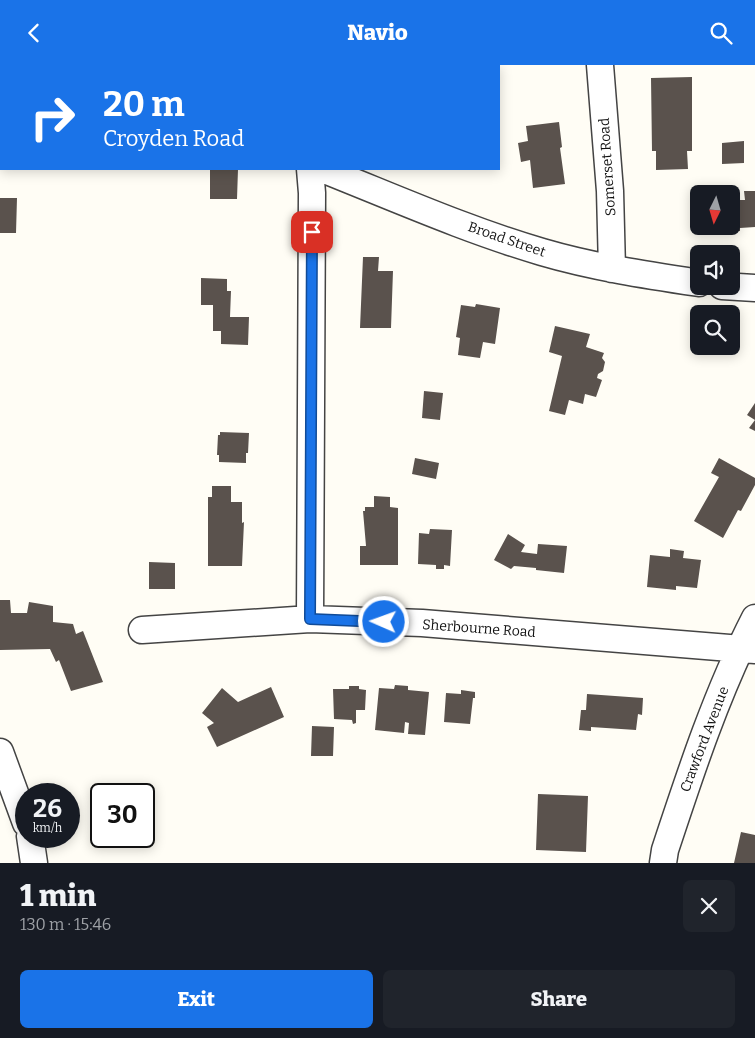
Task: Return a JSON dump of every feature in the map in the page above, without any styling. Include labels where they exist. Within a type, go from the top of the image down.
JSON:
[{"type":"street","name":"Somerset Road","points":[[600,65],[610,191],[612,269]]},
{"type":"street","points":[[310,170],[312,193],[310,619]]},
{"type":"street","name":"Broad Street","points":[[325,170],[481,232],[543,252],[612,269],[690,282]]},
{"type":"street","points":[[740,287],[755,288]]},
{"type":"street","name":"Crawford Avenue","points":[[663,863],[694,760],[747,649],[755,618]]},
{"type":"street","name":"Sherbourne Road","points":[[142,630],[310,619],[422,623],[747,649]]},
{"type":"street","points":[[0,752],[15,793]]},
{"type":"street","points":[[32,848],[34,863]]},
{"type":"building","points":[[692,77],[692,151],[687,151],[688,169],[656,170],[656,151],[652,151],[651,78]]},
{"type":"building","points":[[559,122],[562,147],[560,148],[565,184],[533,188],[530,160],[521,162],[518,143],[528,141],[526,126]]},
{"type":"building","points":[[744,141],[744,163],[722,164],[722,143]]},
{"type":"building","points":[[210,170],[238,170],[237,199],[210,199]]},
{"type":"building","points":[[744,191],[755,191],[755,227],[740,228],[740,200],[745,200]]},
{"type":"building","points":[[0,198],[17,198],[16,233],[0,233]]},
{"type":"building","points":[[363,257],[379,257],[378,271],[393,271],[391,328],[360,328]]},
{"type":"building","points":[[201,278],[227,279],[227,291],[231,291],[230,317],[249,317],[248,345],[221,344],[221,331],[213,331],[213,305],[201,305]]},
{"type":"building","points":[[476,304],[500,308],[495,344],[483,342],[480,358],[458,355],[460,338],[456,337],[461,305],[475,307]]},
{"type":"building","points":[[555,326],[590,334],[586,347],[604,353],[602,358],[605,362],[603,371],[598,374],[597,378],[602,380],[596,397],[585,394],[583,404],[569,400],[565,415],[549,411],[562,356],[549,352]]},
{"type":"building","points":[[424,391],[443,393],[440,420],[422,418]]},
{"type":"building","points":[[755,403],[755,420],[747,415]]},
{"type":"building","points":[[755,420],[755,431],[749,428]]},
{"type":"building","points":[[220,432],[249,433],[246,463],[219,462],[219,455],[217,455],[218,435],[220,435]]},
{"type":"building","points":[[415,458],[439,463],[436,479],[412,474]]},
{"type":"building","points":[[719,458],[755,478],[755,485],[741,511],[738,510],[723,538],[694,521],[719,477],[711,473]]},
{"type":"building","points":[[212,486],[231,486],[231,502],[242,502],[242,523],[244,522],[242,566],[208,566],[208,497],[212,497]]},
{"type":"building","points":[[374,496],[390,497],[390,507],[398,508],[398,565],[360,565],[360,546],[366,546],[363,511],[365,511],[365,507],[374,507]]},
{"type":"building","points":[[430,529],[452,530],[450,566],[444,565],[444,569],[436,569],[436,565],[418,564],[419,533],[429,534]]},
{"type":"building","points":[[508,534],[525,545],[521,552],[537,554],[538,544],[567,546],[564,573],[514,566],[511,569],[494,560]]},
{"type":"building","points":[[670,549],[684,551],[683,558],[701,560],[697,588],[676,586],[676,590],[647,587],[650,555],[670,557]]},
{"type":"building","points":[[149,562],[175,563],[175,589],[149,589]]},
{"type":"building","points":[[0,600],[10,600],[11,613],[27,613],[29,602],[53,606],[53,622],[73,624],[76,634],[83,631],[103,682],[71,691],[59,660],[56,662],[50,649],[0,650]]},
{"type":"building","points":[[395,685],[408,686],[408,690],[429,692],[425,735],[408,734],[409,723],[405,722],[404,733],[375,730],[379,688],[394,689]]},
{"type":"building","points":[[349,686],[359,686],[359,689],[366,690],[365,710],[356,710],[356,723],[353,724],[352,720],[334,719],[333,689],[349,689]]},
{"type":"building","points":[[271,687],[284,717],[217,747],[207,727],[214,723],[202,713],[222,688],[238,702]]},
{"type":"building","points":[[461,690],[475,692],[470,724],[444,722],[446,693],[461,694]]},
{"type":"building","points":[[587,694],[643,698],[642,715],[638,714],[636,730],[591,727],[591,731],[579,730],[581,710],[586,710]]},
{"type":"building","points":[[312,726],[334,727],[333,756],[311,756]]},
{"type":"building","points":[[538,794],[588,796],[586,852],[536,850]]},
{"type":"building","points":[[741,832],[755,835],[755,863],[734,863]]},
{"type":"route","points":[[312,232],[310,619],[384,622]]}]
